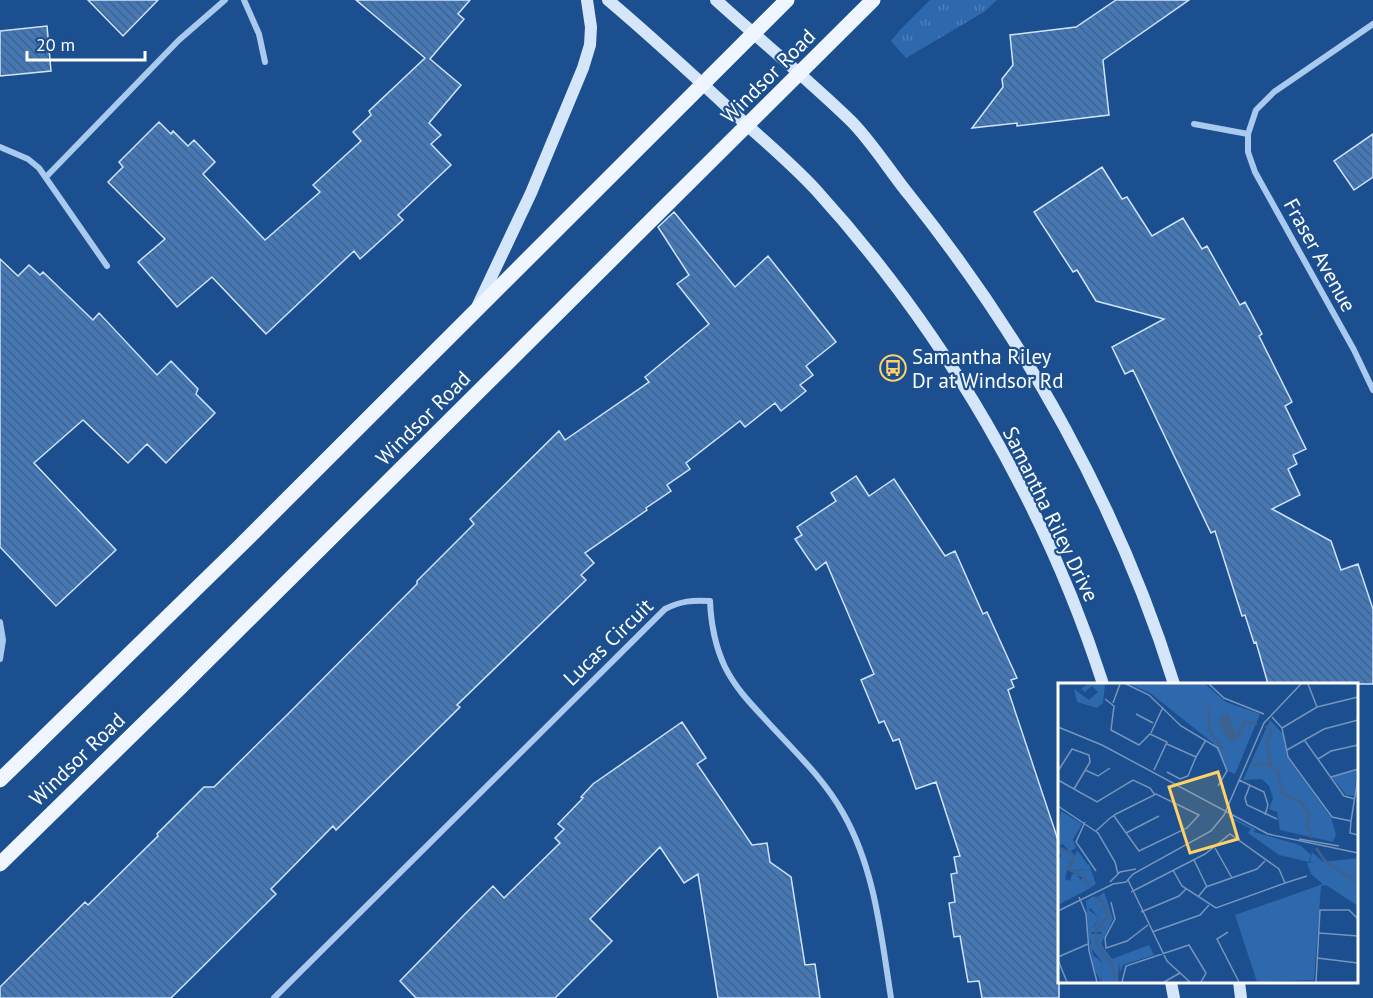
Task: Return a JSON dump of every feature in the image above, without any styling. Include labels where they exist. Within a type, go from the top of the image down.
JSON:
[{"type":"main road","points":[[475,312],[531,194],[583,68],[590,45],[591,27],[587,0]]},
{"type":"main road","name":"Samantha Riley Drive","points":[[608,0],[703,84],[815,189],[864,246],[914,311],[955,372],[1030,506],[1061,573],[1093,651],[1103,683]]},
{"type":"main road","points":[[716,0],[852,123],[932,224],[1013,337],[1082,460],[1113,524],[1137,581],[1174,683]]},
{"type":"main road","name":"Windsor Road","points":[[0,780],[246,540],[788,0]]},
{"type":"main road","name":"Windsor Road","points":[[0,864],[214,655],[873,0]]},
{"type":"main road","points":[[1172,983],[1174,998]]},
{"type":"main road","points":[[1239,983],[1241,998]]},
{"type":"street","points":[[46,177],[178,40],[225,0]]},
{"type":"street","points":[[244,0],[259,34],[266,62]]},
{"type":"street","points":[[1194,124],[1248,134],[1257,110],[1274,92],[1373,24]]},
{"type":"street","name":"Fraser Avenue","points":[[1248,134],[1248,152],[1255,172],[1354,350],[1373,390]]},
{"type":"street","points":[[0,147],[28,159],[39,168],[107,266]]},
{"type":"street","name":"Lucas Circuit","points":[[274,998],[665,609],[680,601],[696,600],[710,601],[715,642],[725,668],[740,692],[827,788],[856,838],[874,895],[891,998]]},
{"type":"street","points":[[0,622],[3,640],[0,659]]},
{"type":"green space","points":[[930,0],[997,0],[984,12],[906,58],[891,41]]},
{"type":"building","points":[[88,0],[158,0],[123,36]]},
{"type":"building","points":[[356,0],[470,0],[458,14],[464,19],[430,59],[461,85],[429,123],[441,135],[431,144],[451,165],[398,215],[403,220],[360,259],[354,251],[266,334],[212,277],[177,307],[138,262],[165,239],[108,182],[123,167],[119,162],[159,122],[171,134],[173,131],[188,146],[194,140],[215,162],[203,174],[265,240],[320,192],[313,185],[361,141],[353,132],[371,115],[369,111],[425,58]]},
{"type":"building","points":[[1116,0],[1189,0],[1103,60],[1109,115],[1017,126],[1017,123],[972,128],[1003,87],[1002,79],[1013,65],[1010,35],[1076,27]]},
{"type":"building","points":[[47,26],[51,71],[0,76],[0,31]]},
{"type":"building","points":[[1373,134],[1373,177],[1354,190],[1334,161]]},
{"type":"building","points":[[1102,167],[1122,199],[1127,197],[1152,236],[1183,218],[1202,249],[1207,246],[1240,305],[1245,302],[1262,334],[1259,336],[1292,402],[1285,406],[1306,449],[1293,455],[1297,464],[1288,469],[1300,495],[1272,509],[1331,541],[1341,570],[1358,564],[1373,609],[1373,684],[1268,683],[1256,642],[1254,643],[1245,615],[1242,616],[1215,531],[1211,533],[1133,370],[1125,374],[1112,347],[1164,319],[1096,301],[1077,270],[1073,272],[1034,212]]},
{"type":"building","points":[[674,212],[735,287],[768,256],[836,342],[806,366],[813,375],[800,385],[806,391],[781,411],[775,403],[745,427],[740,421],[686,463],[690,469],[667,485],[671,491],[585,553],[594,563],[581,575],[586,580],[457,705],[460,707],[336,830],[333,826],[271,889],[276,894],[171,998],[0,998],[0,987],[85,902],[88,905],[204,787],[214,787],[289,713],[474,524],[470,519],[559,431],[565,440],[649,382],[645,377],[709,324],[677,284],[689,275],[658,227]]},
{"type":"building","points":[[0,259],[18,276],[29,265],[40,275],[43,272],[93,320],[99,313],[157,375],[171,361],[198,389],[196,394],[215,413],[166,463],[147,444],[128,463],[83,420],[34,463],[116,550],[56,606],[0,547]]},
{"type":"building","points":[[856,476],[869,496],[894,479],[945,556],[955,551],[983,614],[987,612],[1017,678],[1011,680],[1014,687],[1008,690],[1058,840],[1059,998],[982,998],[979,981],[968,982],[960,936],[954,937],[949,903],[955,902],[951,874],[957,873],[954,857],[960,856],[936,782],[916,789],[899,739],[893,741],[884,721],[879,723],[861,680],[874,674],[826,562],[816,570],[795,539],[802,535],[797,527],[836,501],[831,493]]},
{"type":"building","points":[[682,722],[706,758],[697,764],[752,845],[767,843],[770,862],[791,877],[805,965],[815,964],[820,998],[718,998],[698,874],[684,883],[660,847],[590,919],[612,941],[555,998],[416,998],[400,981],[493,886],[504,898],[560,843],[555,838],[564,829],[558,824],[593,784]]},
{"type":"place","name":"Samantha Riley Dr at Windsor Rd","points":[[893,368]]}]
